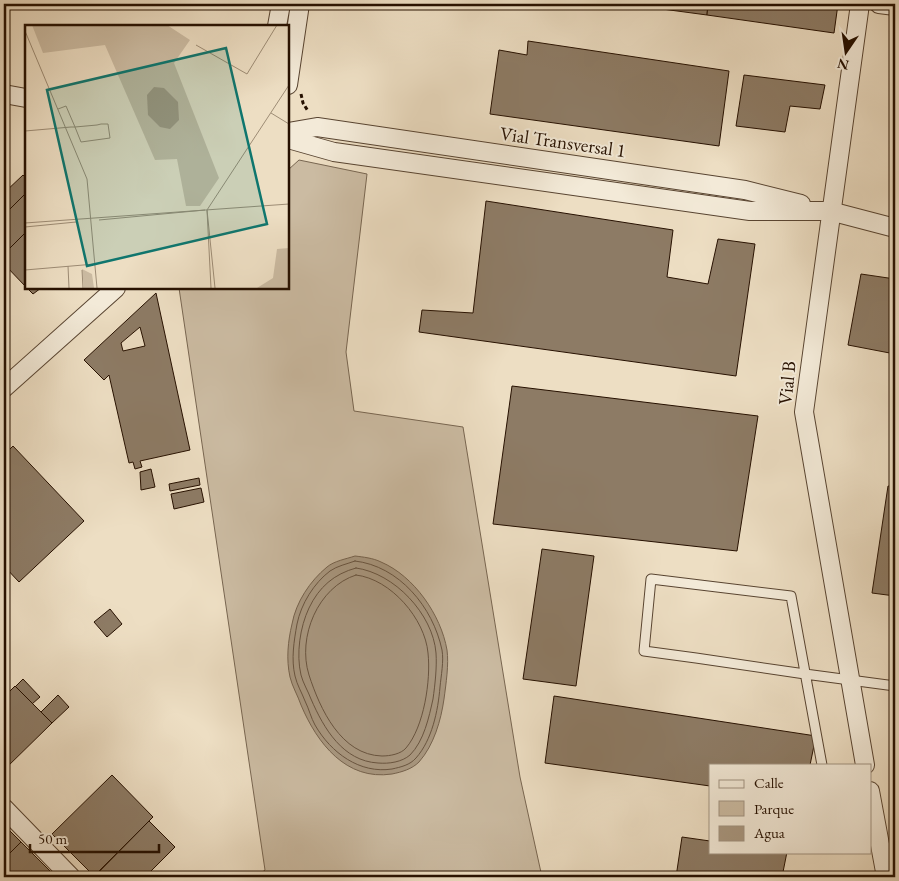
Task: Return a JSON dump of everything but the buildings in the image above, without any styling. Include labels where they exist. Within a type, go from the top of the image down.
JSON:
[{"type":"street","points":[[277,25],[280,4]]},
{"type":"street","points":[[289,78],[300,4]]},
{"type":"street","name":"Vial B","points":[[860,4],[830,211],[804,412],[865,764]]},
{"type":"street","points":[[880,4],[895,6]]},
{"type":"street","points":[[4,94],[25,98]]},
{"type":"street","name":"Vial Transversal 1","points":[[289,132],[317,128],[337,130],[745,190],[895,228]]},
{"type":"street","name":"Vial Transversal 1","points":[[289,139],[322,150],[750,211],[830,211],[895,217]]},
{"type":"street","points":[[4,388],[115,289]]},
{"type":"street","points":[[872,803],[886,877]]},
{"type":"street","points":[[4,808],[71,877]]},
{"type":"lane","points":[[822,764],[805,674],[791,596],[651,579],[644,651],[805,674],[895,686]]},
{"type":"green space","points":[[299,160],[367,174],[346,352],[354,411],[463,427],[520,777],[542,877],[256,877],[265,870],[179,289],[289,289],[289,169]]},
{"type":"water","points":[[355,556],[381,562],[393,568],[415,587],[439,623],[447,650],[444,699],[439,724],[433,740],[419,762],[407,770],[392,774],[376,775],[361,772],[335,756],[316,733],[308,719],[290,677],[288,650],[294,616],[300,600],[315,579],[330,565]]}]
